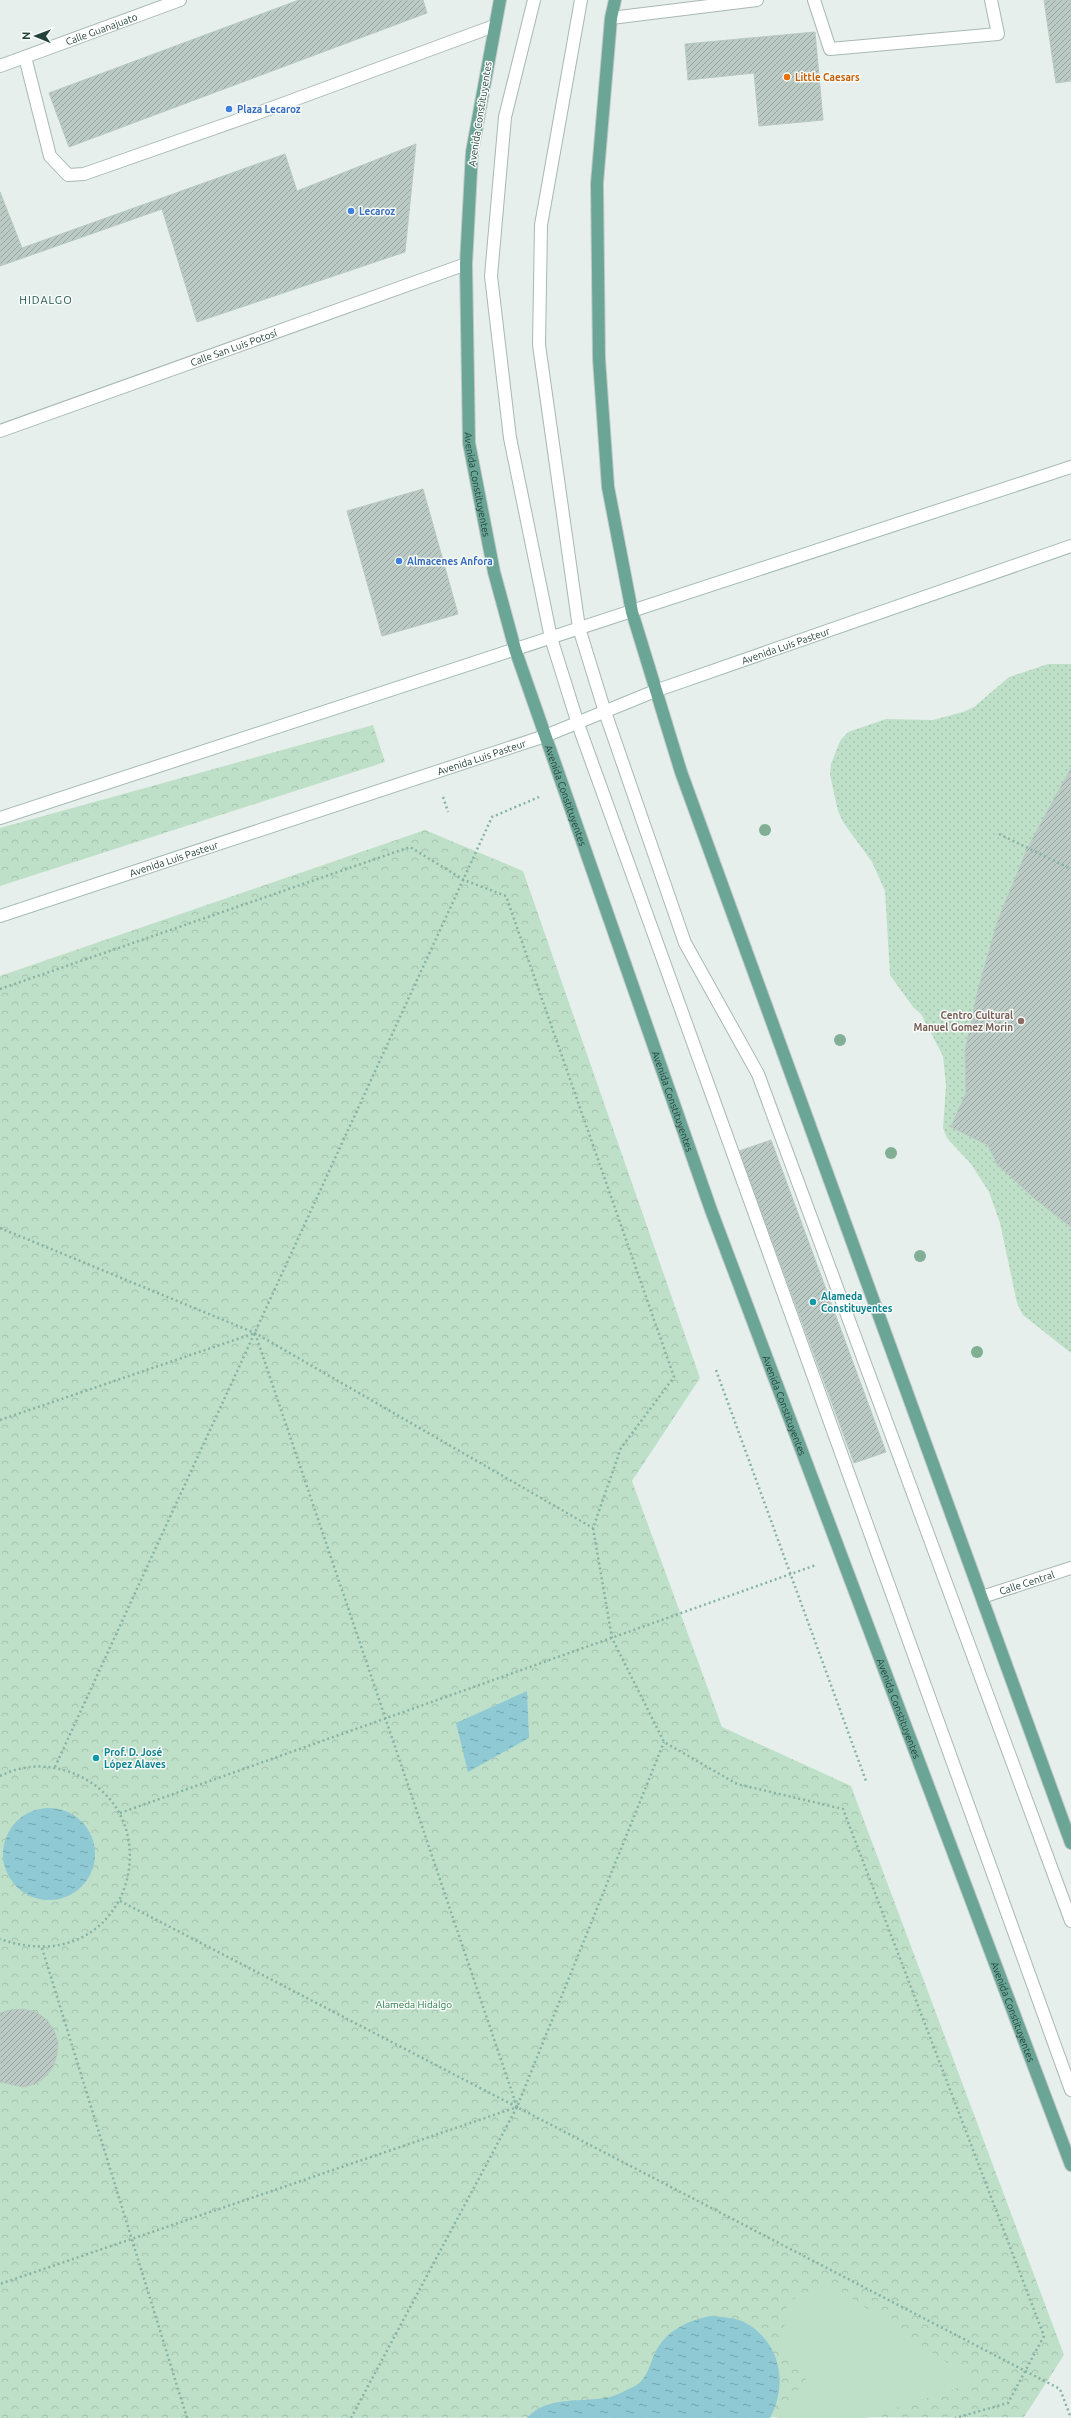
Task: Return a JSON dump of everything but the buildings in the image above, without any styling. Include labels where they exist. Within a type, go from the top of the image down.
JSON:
[{"type":"main road","name":"Calle Guanajuato","points":[[0,66],[180,0]]},
{"type":"main road","name":"Avenida Constituyentes","points":[[500,0],[472,152],[466,264],[469,443],[494,572],[515,649],[545,736],[565,786],[711,1210],[1071,2165]]},
{"type":"main road","points":[[534,0],[505,117],[491,276],[510,438],[551,638],[578,724],[1071,2090]]},
{"type":"main road","points":[[581,0],[541,225],[539,345],[579,628],[605,712],[685,942],[758,1074],[1071,1921]]},
{"type":"main road","points":[[615,0],[611,18],[597,183],[598,359],[608,487],[632,612],[655,691],[682,772],[1071,1843]]},
{"type":"main road","points":[[611,18],[757,0]]},
{"type":"main road","points":[[814,0],[830,49],[998,34],[991,0]]},
{"type":"main road","points":[[25,57],[50,156],[68,175],[84,174],[258,113],[494,26]]},
{"type":"main road","name":"Calle San Luis Potosí","points":[[0,431],[466,264]]},
{"type":"main road","points":[[0,818],[411,681],[632,612],[1071,467]]},
{"type":"main road","name":"Avenida Luis Pasteur","points":[[0,916],[545,736],[578,724],[655,691],[1071,546]]},
{"type":"main road","name":"Calle Central","points":[[982,1597],[1071,1568]]},
{"type":"path","points":[[54,1767],[492,817],[565,786]]},
{"type":"path","points":[[999,834],[1071,869]]},
{"type":"path","points":[[0,988],[410,847],[464,880],[506,896],[674,1377],[621,1448],[594,1528],[612,1638],[664,1742],[737,1784],[843,1809],[1044,2336],[1008,2404],[955,2418]]},
{"type":"path","points":[[0,1228],[255,1333],[594,1528]]},
{"type":"path","points":[[0,1420],[255,1333]]},
{"type":"path","points":[[255,1333],[517,2107]]},
{"type":"path","points":[[716,1370],[866,1781]]},
{"type":"path","points":[[120,1813],[791,1574]]},
{"type":"path","points":[[351,2418],[517,2107],[664,1742]]},
{"type":"path","points":[[0,1776],[10,1771],[32,1766],[54,1767],[81,1776],[103,1792],[120,1813],[129,1842],[129,1872],[120,1900],[106,1920],[87,1935],[66,1944],[42,1948],[20,1946],[0,1938]]},
{"type":"path","points":[[120,1900],[1060,2389],[1071,2418]]},
{"type":"path","points":[[42,1948],[187,2418]]},
{"type":"path","points":[[0,2284],[517,2107]]},
{"type":"green space","points":[[1048,664],[1071,664],[1071,768],[1028,847],[998,920],[978,990],[965,1051],[966,1093],[951,1127],[988,1145],[997,1164],[1035,1199],[1071,1227],[1071,1353],[1023,1315],[1017,1303],[1000,1223],[989,1192],[971,1164],[947,1138],[943,1128],[946,1086],[943,1056],[921,1014],[913,1007],[890,975],[885,891],[872,862],[843,822],[838,811],[830,775],[831,764],[840,741],[848,732],[886,719],[933,720],[963,712],[974,707],[1009,677]]},
{"type":"green space","points":[[373,725],[385,762],[0,886],[0,828]]},
{"type":"green space","name":"Alameda Hidalgo","points":[[425,830],[523,871],[700,1378],[632,1481],[722,1727],[851,1786],[1064,2355],[1024,2417],[0,2418],[0,976]]},
{"type":"green space","points":[[832,2285],[976,2382],[865,2418],[777,2418],[778,2414],[812,2372],[781,2350],[788,2301]]},
{"type":"water","points":[[527,1691],[529,1738],[468,1772],[456,1723]]},
{"type":"water","points":[[49,1808],[58,1809],[75,1816],[87,1828],[94,1845],[94,1863],[87,1880],[75,1892],[58,1899],[49,1900],[40,1899],[23,1892],[11,1880],[4,1863],[3,1854],[4,1845],[11,1828],[23,1816],[40,1809]]},
{"type":"water","points":[[710,2316],[728,2318],[746,2323],[758,2331],[774,2353],[780,2379],[776,2405],[770,2418],[527,2418],[535,2411],[555,2403],[610,2397],[633,2387],[646,2375],[654,2354],[667,2336],[687,2323]]},
{"type":"place","name":"Little Caesars","points":[[787,77]]},
{"type":"place","name":"Plaza Lecaroz","points":[[229,109]]},
{"type":"place","name":"Lecaroz","points":[[351,211]]},
{"type":"place","name":"Almacenes Anfora","points":[[399,561]]},
{"type":"place","name":"Centro Cultural Manuel Gomez Morin","points":[[1021,1021]]},
{"type":"place","name":"Alameda Constituyentes","points":[[813,1302]]},
{"type":"place","name":"Prof. D. José López Alaves","points":[[96,1758]]},
{"type":"district","name":"HIDALGO","points":[[46,300]]}]
